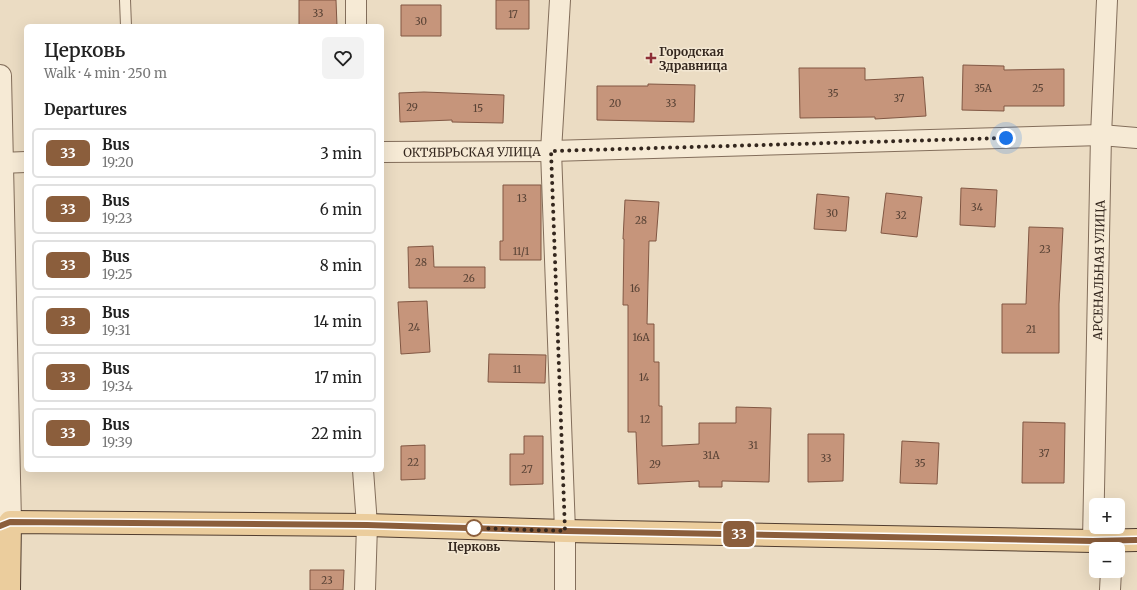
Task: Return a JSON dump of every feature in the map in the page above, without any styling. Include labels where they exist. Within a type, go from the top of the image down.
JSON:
[{"type":"main road","points":[[9,590],[5,524],[367,525],[1089,543]]},
{"type":"main road","points":[[1116,542],[1137,540]]},
{"type":"street","points":[[356,0],[356,24]]},
{"type":"street","points":[[560,0],[551,151],[565,531],[565,590]]},
{"type":"street","name":"АРСЕНАЛЬНАЯ УЛИЦА","points":[[1106,542],[1101,135],[1107,0]]},
{"type":"street","points":[[0,76],[5,524]]},
{"type":"street","name":"ОКТЯБРЬСКАЯ УЛИЦА","points":[[384,152],[551,151],[1101,135],[1137,138]]},
{"type":"street","points":[[1,163],[24,162]]},
{"type":"street","points":[[363,472],[367,525],[365,590]]},
{"type":"street","points":[[1110,590],[1111,578]]},
{"type":"lane","points":[[125,0],[126,24]]},
{"type":"building","points":[[299,0],[336,0],[337,24],[299,24]]},
{"type":"building","points":[[496,0],[529,0],[529,29],[496,29]]},
{"type":"building","points":[[401,5],[441,5],[441,36],[401,36]]},
{"type":"building","points":[[963,65],[1004,66],[1004,70],[1064,69],[1064,106],[1004,106],[1004,111],[962,110]]},
{"type":"building","points":[[799,68],[865,68],[865,80],[923,77],[926,116],[875,119],[875,117],[800,118]]},
{"type":"building","points":[[648,84],[695,85],[694,122],[597,120],[597,86],[648,86]]},
{"type":"building","points":[[424,92],[504,95],[503,123],[452,122],[452,120],[400,122],[399,93]]},
{"type":"building","points":[[503,185],[541,185],[541,260],[500,260],[500,241],[503,241]]},
{"type":"building","points":[[961,188],[997,190],[995,227],[960,225]]},
{"type":"building","points":[[886,193],[922,197],[917,237],[881,233]]},
{"type":"building","points":[[817,194],[849,197],[846,231],[814,229]]},
{"type":"building","points":[[625,200],[659,202],[656,241],[649,241],[647,324],[654,324],[654,362],[659,362],[659,406],[662,406],[662,446],[699,444],[699,423],[736,423],[736,407],[771,408],[769,482],[722,481],[722,487],[699,487],[699,481],[638,484],[636,432],[628,432],[628,305],[623,305],[623,239]]},
{"type":"building","points":[[1029,227],[1063,228],[1059,304],[1059,353],[1002,353],[1002,304],[1026,304]]},
{"type":"building","points":[[433,246],[434,267],[485,267],[485,288],[409,288],[408,247]]},
{"type":"building","points":[[427,301],[430,352],[401,354],[398,302]]},
{"type":"building","points":[[489,354],[546,355],[545,383],[488,382]]},
{"type":"building","points":[[1023,422],[1065,423],[1064,483],[1022,483]]},
{"type":"building","points":[[808,434],[844,434],[843,481],[808,482]]},
{"type":"building","points":[[524,436],[543,436],[543,484],[510,485],[510,454],[524,454]]},
{"type":"building","points":[[902,441],[939,443],[937,484],[900,483]]},
{"type":"building","points":[[425,445],[425,479],[401,480],[401,446]]},
{"type":"building","points":[[310,570],[344,570],[343,590],[310,590]]},
{"type":"bus line","name":"33","points":[[0,526],[10,522],[367,525],[565,531],[1093,541],[1137,540]]},
{"type":"place","name":"Городская Здравница","points":[[651,58]]},
{"type":"place","name":"Церковь","points":[[474,528]]},
{"type":"route","points":[[474,528],[565,531],[551,151],[1006,138]]}]
